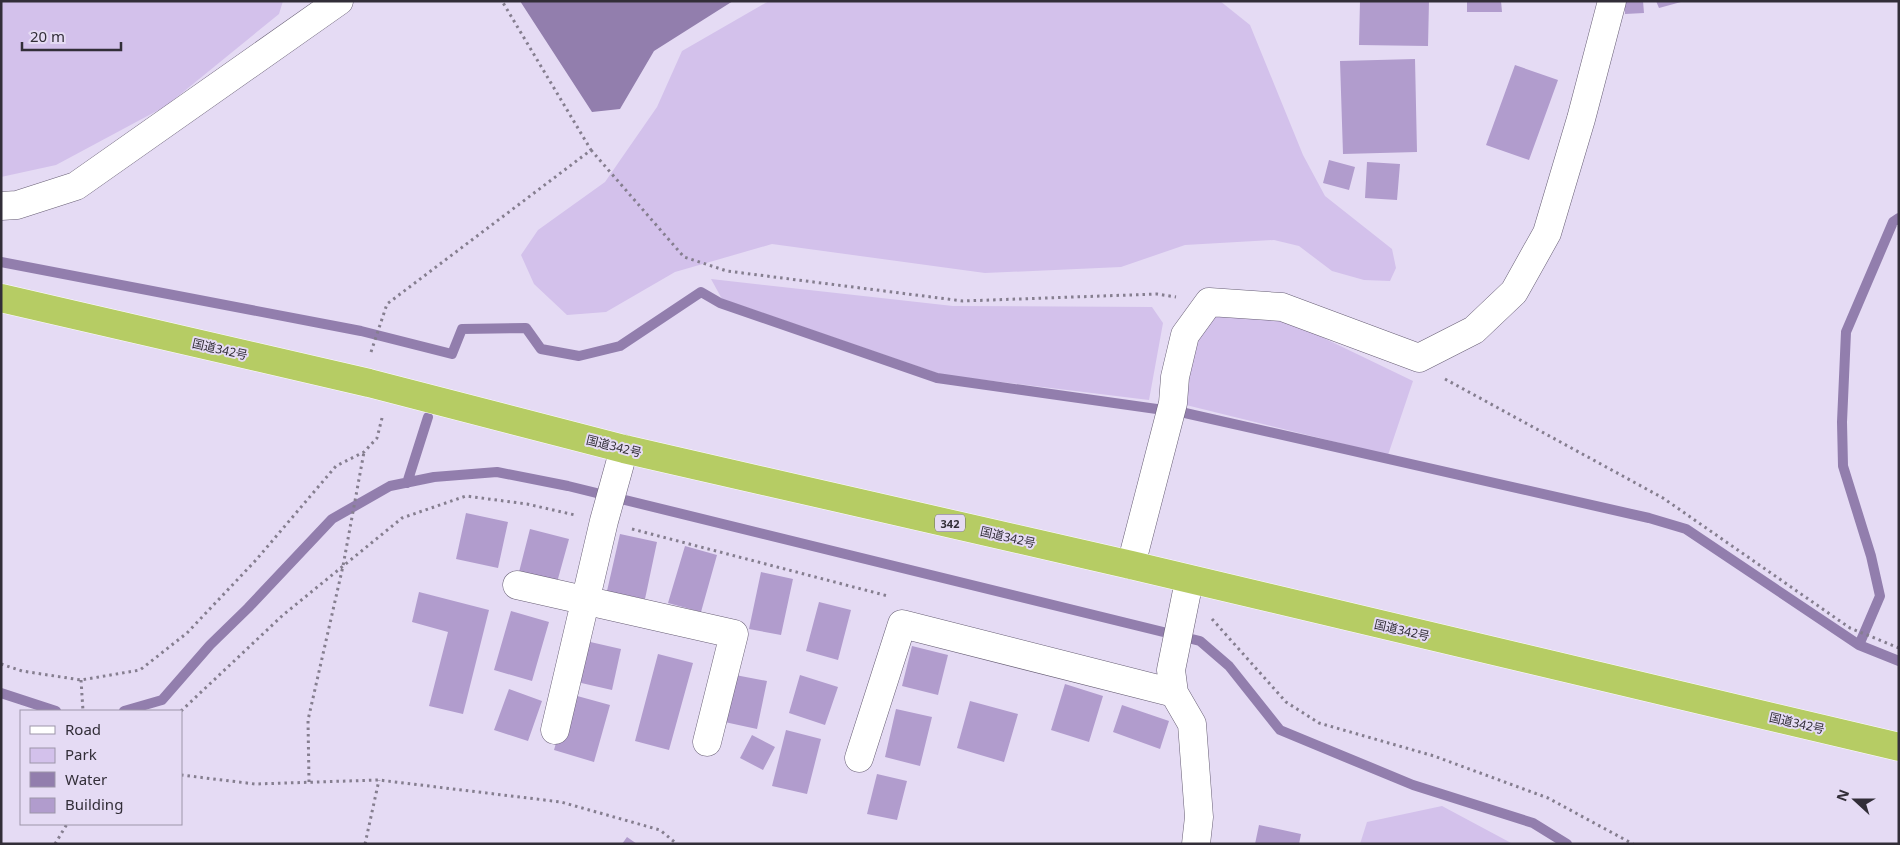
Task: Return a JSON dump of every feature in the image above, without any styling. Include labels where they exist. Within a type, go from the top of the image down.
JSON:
[{"type":"highway","name":"国道342号","points":[[1,298],[379,386],[624,449],[1132,565],[1187,585],[1899,747]]},
{"type":"street","points":[[1,206],[17,204],[76,186],[339,1]]},
{"type":"street","points":[[1132,565],[1173,403],[1174,377],[1185,335],[1209,302],[1282,308],[1419,358],[1474,330],[1514,292],[1547,233],[1581,119],[1612,1]]},
{"type":"street","points":[[555,730],[604,521],[624,449]]},
{"type":"street","points":[[517,585],[734,634],[707,742]]},
{"type":"street","points":[[1187,585],[1171,670],[1174,693],[1192,724],[1199,818],[1196,844]]},
{"type":"street","points":[[859,758],[902,624],[1174,693]]},
{"type":"path","points":[[502,1],[591,150],[684,257],[727,271],[963,301],[1157,294],[1209,302]]},
{"type":"path","points":[[1,664],[22,671],[81,680],[140,670],[187,633],[256,560],[336,466],[364,452],[377,438],[379,386],[372,348],[387,304],[591,150]]},
{"type":"path","points":[[1419,358],[1444,378],[1663,498],[1850,628],[1899,648]]},
{"type":"path","points":[[308,782],[308,720],[347,544],[364,452]]},
{"type":"path","points":[[1187,585],[1286,702],[1319,723],[1434,756],[1548,798],[1633,844]]},
{"type":"path","points":[[81,680],[83,710]]},
{"type":"path","points":[[182,775],[255,784],[380,780],[561,802],[660,830],[677,844]]},
{"type":"path","points":[[365,844],[380,780]]},
{"type":"path","points":[[56,844],[66,825]]},
{"type":"green space","points":[[1,1],[283,1],[279,14],[166,106],[56,165],[1,177]]},
{"type":"green space","points":[[769,1],[1220,1],[1250,25],[1303,155],[1325,196],[1392,249],[1396,268],[1390,281],[1364,280],[1332,271],[1299,246],[1274,240],[1185,245],[1121,267],[985,273],[772,244],[675,272],[606,312],[567,315],[534,284],[521,255],[538,230],[605,182],[657,107],[682,51]]},
{"type":"green space","points":[[711,279],[953,306],[1152,307],[1163,323],[1149,400],[943,375],[722,299]]},
{"type":"green space","points":[[1215,315],[1278,316],[1413,381],[1388,455],[1186,405],[1185,364],[1197,332]]},
{"type":"green space","points":[[1442,806],[1513,844],[1360,844],[1367,822]]},
{"type":"water","points":[[520,1],[733,1],[654,51],[620,109],[592,112]]},
{"type":"building","points":[[1360,1],[1429,1],[1428,46],[1359,45]]},
{"type":"building","points":[[1467,1],[1501,1],[1502,12],[1467,12]]},
{"type":"building","points":[[1625,1],[1643,1],[1644,13],[1625,14]]},
{"type":"building","points":[[1656,1],[1680,1],[1681,2],[1659,8]]},
{"type":"building","points":[[1415,59],[1417,152],[1343,154],[1340,61]]},
{"type":"building","points":[[1515,65],[1558,80],[1529,160],[1486,145]]},
{"type":"building","points":[[1329,160],[1355,167],[1349,190],[1323,183]]},
{"type":"building","points":[[1367,162],[1400,164],[1397,200],[1365,198]]},
{"type":"building","points":[[466,513],[508,522],[498,568],[456,559]]},
{"type":"building","points":[[530,529],[569,539],[556,586],[518,576]]},
{"type":"building","points":[[620,534],[657,542],[645,599],[607,591]]},
{"type":"building","points":[[685,546],[717,555],[701,612],[668,603]]},
{"type":"building","points":[[761,572],[793,579],[781,635],[749,629]]},
{"type":"building","points":[[419,592],[489,610],[463,714],[429,706],[448,632],[412,622]]},
{"type":"building","points":[[819,602],[851,610],[838,660],[806,651]]},
{"type":"building","points":[[511,611],[549,622],[532,681],[494,670]]},
{"type":"building","points":[[586,641],[621,649],[612,690],[577,682]]},
{"type":"building","points":[[912,646],[948,655],[938,695],[902,686]]},
{"type":"building","points":[[658,654],[693,663],[669,750],[635,741]]},
{"type":"building","points":[[730,674],[767,681],[757,729],[720,721]]},
{"type":"building","points":[[800,675],[838,687],[825,725],[789,713]]},
{"type":"building","points":[[1065,684],[1103,696],[1089,742],[1051,730]]},
{"type":"building","points":[[509,689],[542,701],[528,741],[494,730]]},
{"type":"building","points":[[570,694],[610,705],[594,762],[554,750]]},
{"type":"building","points":[[970,701],[1018,714],[1004,762],[957,748]]},
{"type":"building","points":[[1122,705],[1169,721],[1160,749],[1113,732]]},
{"type":"building","points":[[896,709],[932,717],[920,766],[885,757]]},
{"type":"building","points":[[786,730],[821,739],[807,794],[772,786]]},
{"type":"building","points":[[752,735],[775,747],[763,770],[740,758]]},
{"type":"building","points":[[877,774],[907,781],[897,820],[867,814]]},
{"type":"building","points":[[1259,825],[1301,834],[1299,844],[1255,844]]},
{"type":"building","points":[[627,837],[637,844],[622,844]]},
{"type":"waterway","points":[[1859,645],[1880,596],[1871,556],[1843,466],[1842,422],[1846,332],[1893,222],[1899,218]]},
{"type":"waterway","points":[[1,262],[361,331],[452,354],[462,329],[526,328],[541,349],[579,356],[620,346],[701,292],[720,303],[937,378],[1185,413],[1649,518],[1686,529],[1859,645],[1899,661]]},
{"type":"waterway","points":[[407,483],[428,417]]},
{"type":"waterway","points":[[127,710],[162,700],[210,645],[248,608],[332,519],[390,486],[434,477],[497,472],[568,486],[1200,641],[1229,666],[1280,730],[1413,785],[1533,823],[1567,844]]},
{"type":"waterway","points":[[1,693],[53,710]]}]
